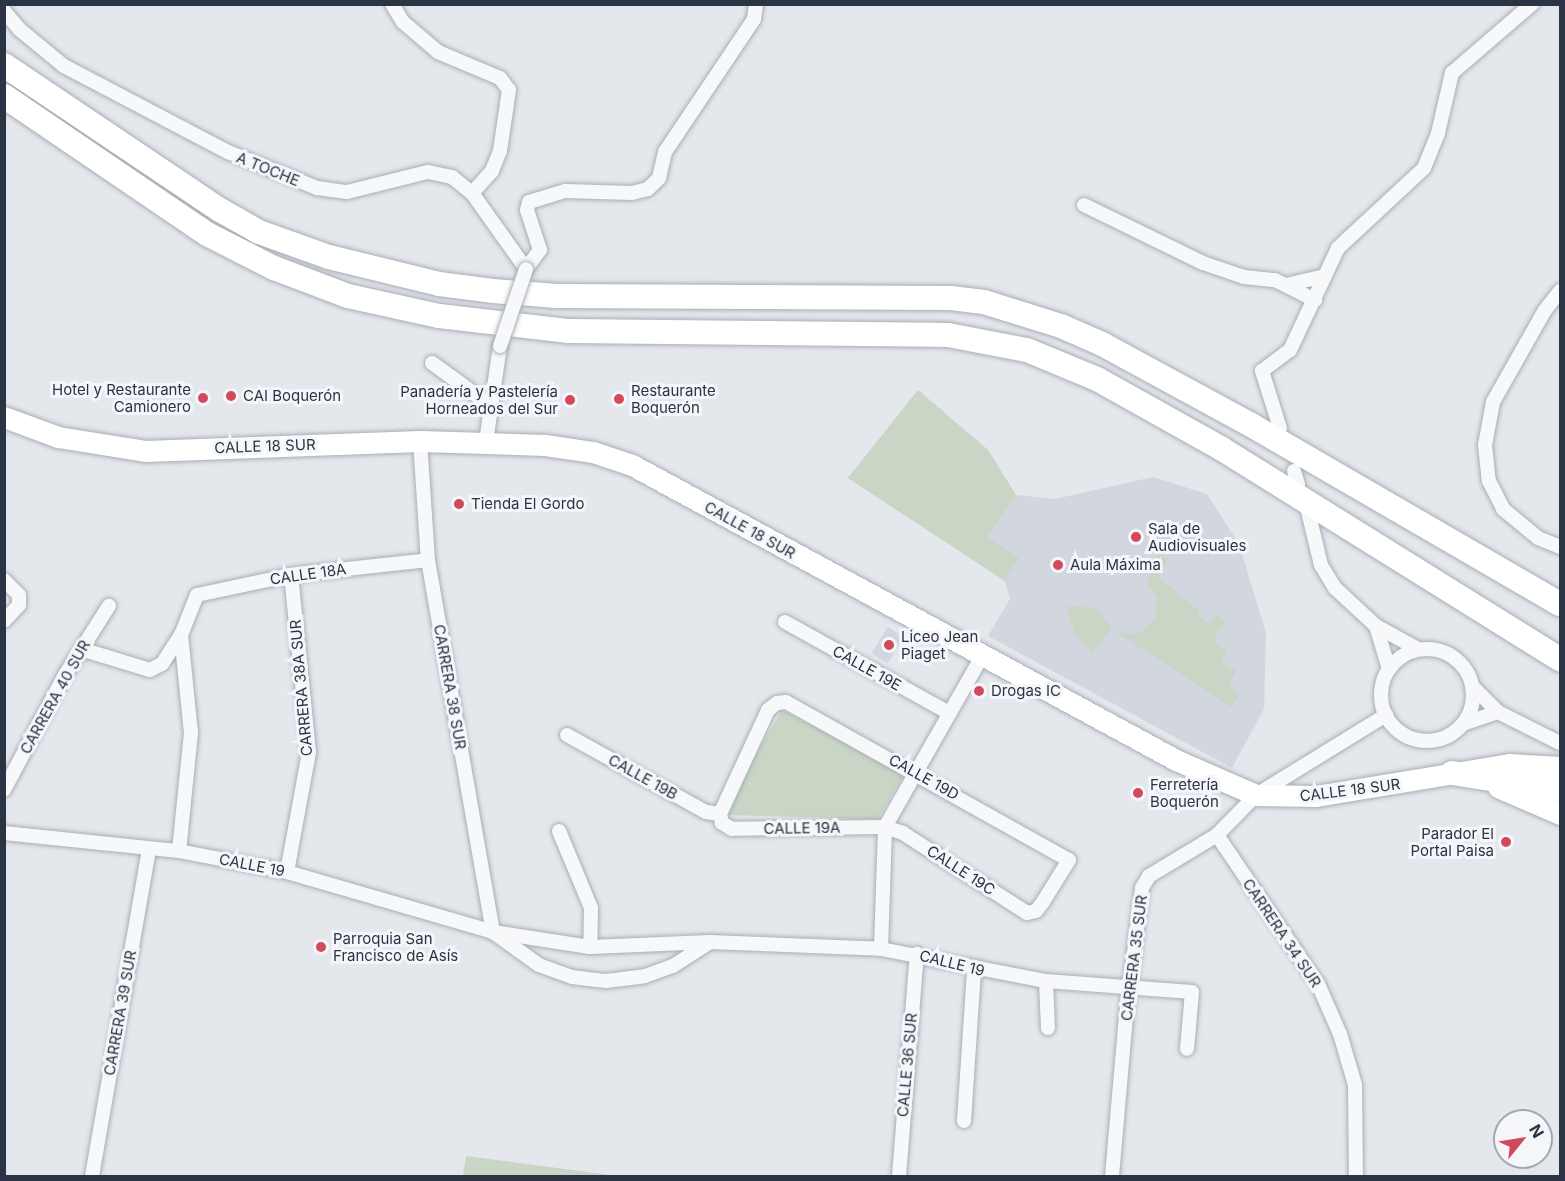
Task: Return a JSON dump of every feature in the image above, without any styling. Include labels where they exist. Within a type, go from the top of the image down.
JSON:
[{"type":"highway","points":[[4,65],[145,164],[220,210],[259,232],[329,257],[439,284],[493,291],[557,296],[951,298],[984,302],[1061,326],[1102,344],[1241,420],[1560,604]]},
{"type":"highway","points":[[4,96],[207,234],[274,268],[348,296],[439,316],[569,331],[948,335],[1027,350],[1097,379],[1222,449],[1560,659]]},
{"type":"highway","points":[[1452,773],[1560,790]]},
{"type":"main road","name":"CALLE 18 SUR","points":[[4,417],[58,437],[145,451],[420,441],[486,442],[593,452],[632,465],[1176,760],[1256,795],[1316,796],[1509,764],[1560,767]]},
{"type":"main road","points":[[1452,773],[1518,794],[1560,814]]},
{"type":"street","points":[[392,4],[403,22],[438,52],[500,78],[509,90],[500,151],[492,171],[472,194]]},
{"type":"street","points":[[486,442],[500,346],[526,269],[540,250],[527,210],[529,202],[565,191],[632,193],[648,189],[659,178],[665,152],[754,19],[756,4]]},
{"type":"street","points":[[1280,428],[1262,370],[1290,350],[1338,248],[1424,168],[1438,133],[1452,73],[1532,4]]},
{"type":"street","name":"A TOCHE","points":[[4,11],[20,29],[64,66],[228,152],[317,189],[347,192],[428,172],[452,177],[472,194],[526,269]]},
{"type":"street","points":[[1084,205],[1203,263],[1286,285],[1315,300]]},
{"type":"street","points":[[1286,285],[1325,276]]},
{"type":"street","points":[[1560,291],[1545,310],[1493,402],[1485,445],[1489,482],[1503,509],[1538,538],[1560,547]]},
{"type":"street","points":[[432,363],[490,405]]},
{"type":"street","name":"CARRERA 38 SUR","points":[[420,441],[428,560],[493,932]]},
{"type":"street","points":[[1308,511],[1312,538],[1335,588],[1376,626],[1418,649],[1447,653],[1468,673],[1472,686],[1472,706],[1463,724]]},
{"type":"street","name":"CALLE 18A","points":[[181,635],[192,601],[204,591],[291,575],[428,560]]},
{"type":"street","name":"CARRERA 38A SUR","points":[[287,872],[309,752],[291,575]]},
{"type":"street","points":[[4,580],[19,595],[19,605],[4,621]]},
{"type":"street","name":"CARRERA 40 SUR","points":[[4,790],[81,649],[109,606]]},
{"type":"street","name":"CALLE 19E","points":[[785,622],[949,713]]},
{"type":"street","points":[[1376,626],[1389,669],[1382,701],[1386,715],[1401,732],[1422,740],[1445,737],[1463,724],[1498,712]]},
{"type":"street","points":[[81,649],[150,670],[162,664],[181,635]]},
{"type":"street","points":[[179,851],[191,733],[181,635]]},
{"type":"street","points":[[1389,669],[1401,656],[1418,649]]},
{"type":"street","points":[[881,949],[885,826],[982,656]]},
{"type":"street","points":[[1472,686],[1498,712],[1560,743]]},
{"type":"street","name":"CALLE 19D","points":[[721,818],[768,710],[777,703],[786,702],[916,772],[1069,860],[1036,911]]},
{"type":"street","name":"CARRERA 35 SUR","points":[[1112,1176],[1130,987],[1146,882],[1149,876],[1217,835],[1256,795],[1386,715]]},
{"type":"street","name":"CALLE 19B","points":[[567,735],[705,812],[721,818]]},
{"type":"street","points":[[1538,764],[1560,761]]},
{"type":"street","name":"CALLE 19A","points":[[721,818],[732,829],[885,826]]},
{"type":"street","name":"CALLE 19C","points":[[885,826],[903,833],[1027,913],[1036,911]]},
{"type":"street","points":[[559,831],[591,909],[590,946]]},
{"type":"street","name":"CALLE 19","points":[[4,833],[179,851],[287,872],[493,932],[590,946],[710,942],[881,949],[917,954],[974,969],[1046,981],[1192,992],[1187,1049]]},
{"type":"street","name":"CARRERA 34 SUR","points":[[1217,835],[1318,984],[1340,1034],[1355,1084],[1356,1176]]},
{"type":"street","name":"CARRERA 39 SUR","points":[[92,1176],[149,849]]},
{"type":"street","name":"CALLE 19","points":[[493,932],[539,965],[572,977],[606,981],[645,976],[673,966],[710,942]]},
{"type":"street","name":"CALLE 36 SUR","points":[[898,1176],[917,954]]},
{"type":"street","points":[[964,1121],[974,969]]},
{"type":"street","points":[[1046,981],[1048,1028]]},
{"type":"shaded area","points":[[918,390],[988,450],[1016,495],[1055,499],[1153,477],[1207,494],[1239,544],[1266,633],[1264,709],[1232,768],[988,636],[1010,599],[1005,581],[848,478]]},
{"type":"shaded area","name":"Liceo Jean Piaget","points":[[888,627],[904,637],[888,663],[872,653]]},
{"type":"green space","points":[[918,390],[988,450],[1016,495],[987,537],[1019,557],[1005,581],[848,478]]},
{"type":"green space","points":[[1159,555],[1168,559],[1158,577],[1199,611],[1197,615],[1210,624],[1216,614],[1225,622],[1213,641],[1227,651],[1220,662],[1236,671],[1228,685],[1240,694],[1231,707],[1116,632],[1135,634],[1143,631],[1156,617],[1157,598],[1147,582]]},
{"type":"green space","points":[[1066,605],[1098,609],[1111,629],[1093,652],[1075,635]]},
{"type":"green space","points":[[782,710],[904,774],[878,819],[721,815]]},
{"type":"green space","points":[[466,1156],[618,1176],[463,1176]]},
{"type":"place","name":"CAI Boquerón","points":[[231,396]]},
{"type":"place","name":"Hotel y Restaurante Camionero","points":[[203,398]]},
{"type":"place","name":"Restaurante Boquerón","points":[[619,399]]},
{"type":"place","name":"Panadería y Pastelería Horneados del Sur","points":[[570,400]]},
{"type":"place","name":"Tienda El Gordo","points":[[459,504]]},
{"type":"place","name":"Sala de Audiovisuales","points":[[1136,537]]},
{"type":"place","name":"Aula Máxima","points":[[1058,565]]},
{"type":"place","name":"Liceo Jean Piaget","points":[[889,645]]},
{"type":"place","name":"Drogas IC","points":[[979,691]]},
{"type":"place","name":"Ferretería Boquerón","points":[[1138,793]]},
{"type":"place","name":"Parador El Portal Paisa","points":[[1506,842]]},
{"type":"place","name":"Parroquia San Francisco de Asís","points":[[321,947]]}]
